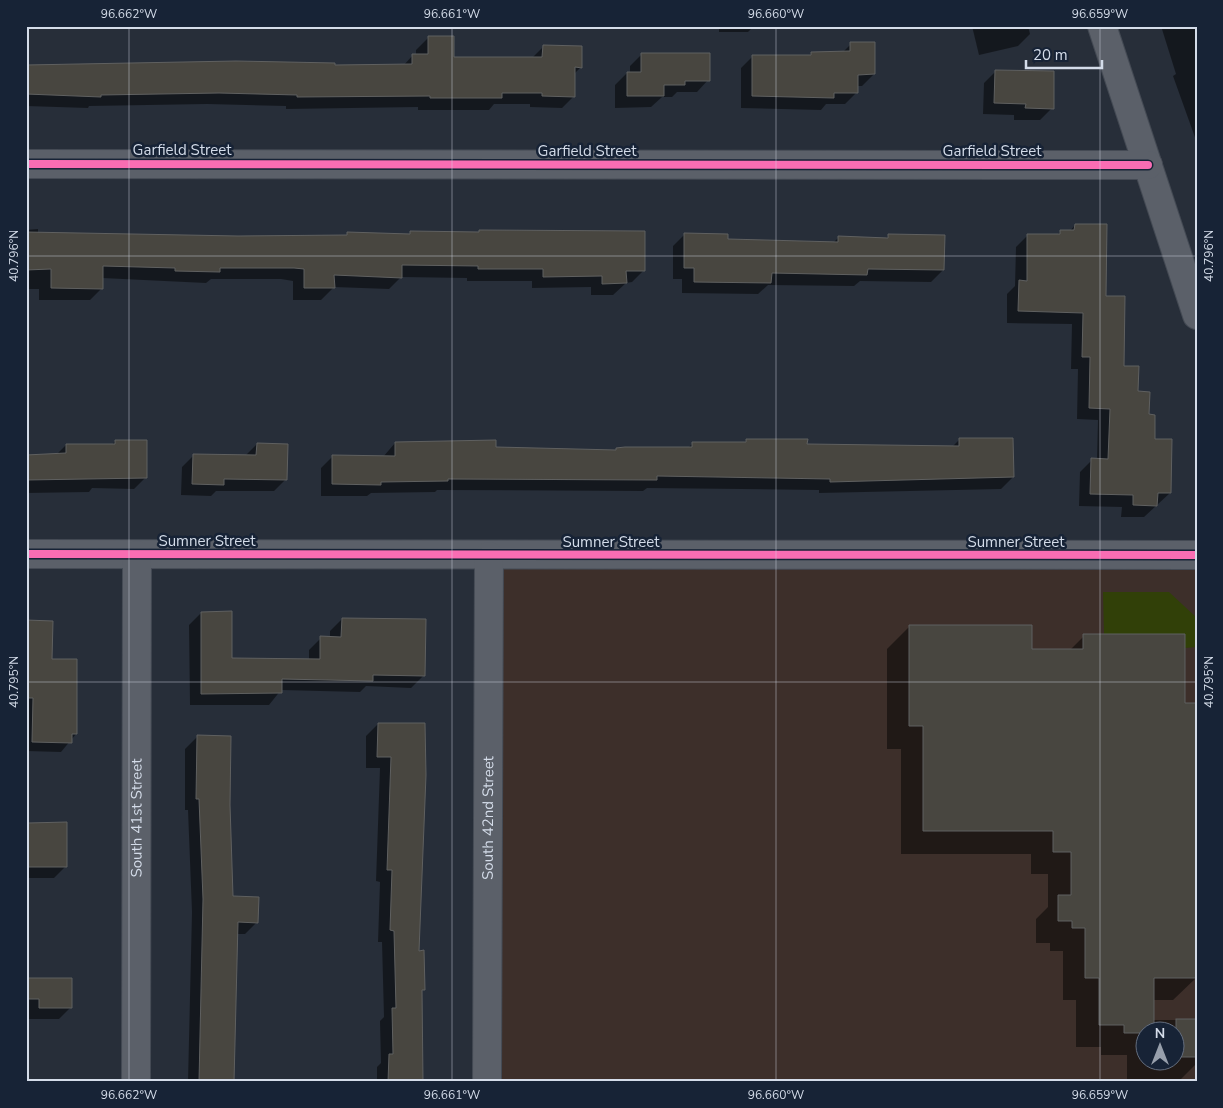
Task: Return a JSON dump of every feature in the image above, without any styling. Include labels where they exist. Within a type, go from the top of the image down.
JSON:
[{"type":"street","points":[[1102,26],[1197,315]]},
{"type":"street","name":"Garfield Street","points":[[26,164],[1148,165]]},
{"type":"street","name":"Sumner Street","points":[[26,554],[489,556],[1197,555]]},
{"type":"street","name":"South 41st Street","points":[[136,1082],[137,555]]},
{"type":"street","name":"South 42nd Street","points":[[487,1082],[489,556]]},
{"type":"shaded area","points":[[1197,555],[1197,1082],[487,1082],[489,556]]},
{"type":"green space","points":[[1103,592],[1169,592],[1197,618],[1197,647],[1185,648],[1104,634]]},
{"type":"building","points":[[428,36],[454,36],[454,57],[542,57],[543,45],[582,46],[582,68],[575,67],[575,97],[542,96],[542,93],[502,93],[502,98],[430,98],[430,96],[297,97],[297,95],[219,93],[101,95],[101,97],[26,94],[26,65],[236,61],[335,63],[335,65],[412,64],[412,54],[428,54]]},
{"type":"building","points":[[850,42],[875,42],[875,74],[858,75],[858,93],[834,93],[834,98],[752,96],[752,55],[811,55],[811,52],[850,51]]},
{"type":"building","points":[[641,53],[710,53],[710,81],[685,81],[685,85],[664,85],[664,96],[627,96],[627,72],[641,72]]},
{"type":"building","points":[[995,70],[1054,71],[1054,109],[1025,108],[1026,104],[994,103]]},
{"type":"building","points":[[1075,224],[1107,224],[1106,296],[1125,296],[1124,366],[1139,366],[1138,391],[1150,392],[1149,414],[1155,415],[1155,439],[1172,439],[1171,493],[1158,493],[1157,506],[1133,505],[1133,495],[1090,494],[1091,458],[1108,459],[1110,409],[1089,408],[1090,357],[1082,357],[1083,313],[1018,311],[1019,280],[1027,281],[1027,234],[1060,234],[1060,230],[1074,230]]},
{"type":"building","points":[[479,230],[645,231],[645,271],[626,271],[627,283],[602,284],[602,276],[543,277],[543,269],[478,269],[478,266],[402,265],[402,278],[334,275],[335,288],[304,288],[304,269],[220,268],[220,272],[175,271],[175,268],[103,266],[103,289],[51,288],[51,269],[26,270],[26,232],[238,236],[347,235],[347,232],[410,234],[410,231],[479,232]]},
{"type":"building","points":[[684,233],[728,234],[728,239],[838,242],[838,236],[888,238],[888,234],[945,235],[944,270],[868,269],[867,275],[772,273],[771,283],[694,282],[694,268],[684,268]]},
{"type":"building","points":[[959,438],[1013,438],[1014,477],[830,482],[830,479],[657,476],[657,480],[448,479],[448,481],[381,482],[381,485],[332,484],[332,455],[395,456],[395,442],[496,440],[496,447],[616,450],[616,448],[625,447],[692,447],[692,442],[746,442],[746,439],[808,439],[807,444],[959,446]]},
{"type":"building","points":[[115,440],[147,440],[147,478],[26,480],[26,455],[66,453],[66,444],[115,444]]},
{"type":"building","points":[[257,443],[288,444],[287,480],[224,479],[224,485],[192,484],[193,454],[256,455]]},
{"type":"building","points":[[232,611],[232,658],[320,659],[320,636],[341,637],[342,618],[426,619],[425,676],[373,675],[373,681],[282,679],[282,693],[201,694],[201,612]]},
{"type":"building","points":[[26,620],[53,621],[52,659],[77,659],[77,734],[72,734],[72,743],[32,742],[33,698],[28,698]]},
{"type":"building","points":[[909,625],[1032,625],[1032,649],[1083,649],[1083,634],[1185,634],[1185,703],[1197,703],[1197,978],[1154,978],[1154,1020],[1136,1020],[1136,1033],[1124,1033],[1124,1025],[1099,1025],[1099,978],[1085,978],[1085,928],[1072,928],[1072,921],[1058,921],[1058,895],[1071,895],[1071,852],[1053,852],[1053,831],[923,831],[923,726],[909,726]]},
{"type":"building","points":[[378,723],[425,723],[426,775],[419,951],[424,950],[425,990],[422,990],[423,1082],[388,1082],[389,1054],[393,1054],[392,1008],[396,1008],[394,931],[390,930],[392,870],[387,870],[391,757],[377,757]]},
{"type":"building","points":[[197,735],[231,736],[230,805],[233,896],[259,897],[258,923],[238,922],[234,1082],[199,1082],[203,899],[199,799],[196,799]]},
{"type":"building","points":[[67,822],[67,867],[28,867],[28,823]]},
{"type":"building","points":[[26,978],[72,978],[72,1008],[39,1008],[39,999],[26,999]]},
{"type":"building","points":[[1197,1019],[1197,1057],[1186,1057],[1186,1020],[1176,1020]]},
{"type":"cycle path","points":[[26,164],[1148,165]]},
{"type":"cycle path","points":[[26,554],[1197,555]]}]
